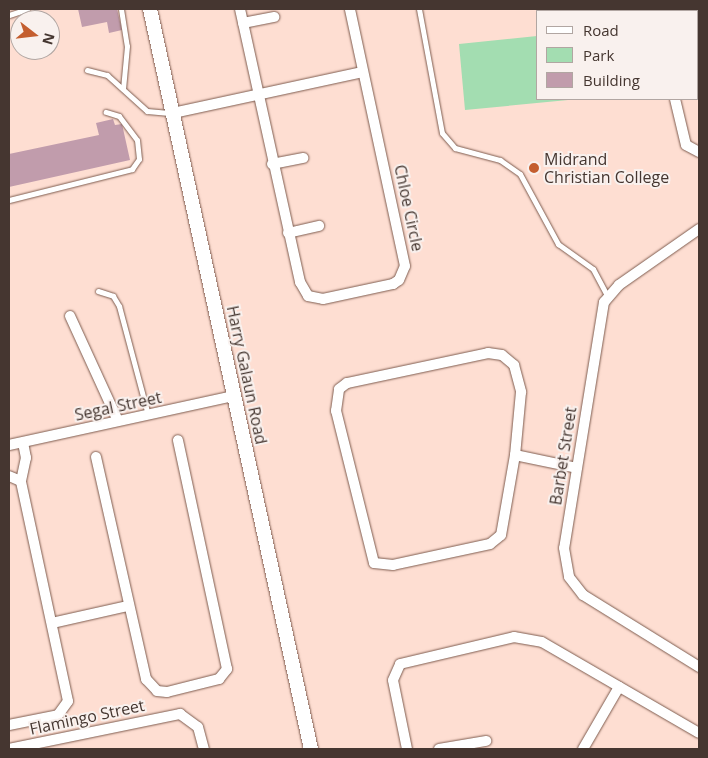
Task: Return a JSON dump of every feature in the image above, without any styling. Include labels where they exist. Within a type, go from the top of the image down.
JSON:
[{"type":"main road","name":"Harry Galaun Road","points":[[150,9],[311,749]]},
{"type":"street","name":"Chloe Circle","points":[[240,9],[259,93],[272,164],[300,282],[308,296],[323,300],[385,287],[399,280],[403,274],[405,257],[363,72]]},
{"type":"street","points":[[173,113],[363,72],[350,9]]},
{"type":"street","points":[[243,23],[274,17]]},
{"type":"street","points":[[675,100],[686,145],[699,152]]},
{"type":"street","points":[[272,164],[303,158]]},
{"type":"street","points":[[288,233],[319,226]]},
{"type":"street","points":[[608,295],[699,229]]},
{"type":"street","name":"Barbet Street","points":[[608,295],[601,312],[576,468],[564,548],[565,568],[574,586],[593,604],[699,666]]},
{"type":"street","points":[[70,316],[118,422]]},
{"type":"street","points":[[488,353],[502,355],[514,365],[520,382],[515,455],[503,530],[494,542],[379,565],[370,557],[336,411],[336,396],[346,384],[488,353]]},
{"type":"street","name":"Segal Street","points":[[9,445],[234,396]]},
{"type":"street","points":[[96,457],[128,606],[146,679],[153,688],[167,692],[219,679],[225,674],[216,610],[178,440]]},
{"type":"street","points":[[9,725],[58,715],[67,706],[52,623],[21,481],[26,458],[23,442]]},
{"type":"street","points":[[515,455],[576,468]]},
{"type":"street","points":[[9,476],[21,481]]},
{"type":"street","points":[[52,623],[128,606]]},
{"type":"street","points":[[407,749],[393,680],[397,668],[404,661],[523,636],[542,642],[699,733]]},
{"type":"street","points":[[583,749],[619,687]]},
{"type":"street","name":"Flamingo Street","points":[[9,749],[171,714],[180,714],[194,721],[204,749]]},
{"type":"street","points":[[439,749],[486,742]]},
{"type":"lane","points":[[9,15],[28,9]]},
{"type":"lane","points":[[121,9],[127,46],[123,89]]},
{"type":"lane","points":[[419,9],[442,133],[454,148],[500,160],[520,174],[558,244],[593,269],[608,295]]},
{"type":"lane","points":[[87,70],[108,75],[147,111],[173,113]]},
{"type":"lane","points":[[9,200],[132,169],[139,159],[137,140],[119,116],[106,112]]},
{"type":"lane","points":[[98,291],[113,296],[120,306],[148,415]]},
{"type":"green space","points":[[536,36],[536,100],[568,100],[465,110],[459,44]]},
{"type":"building","points":[[78,9],[117,9],[122,30],[109,33],[107,22],[82,27]]},
{"type":"building","points":[[113,119],[115,125],[122,124],[130,160],[9,187],[9,154],[99,135],[96,123]]},
{"type":"place","name":"Midrand Christian College","points":[[534,168]]}]
